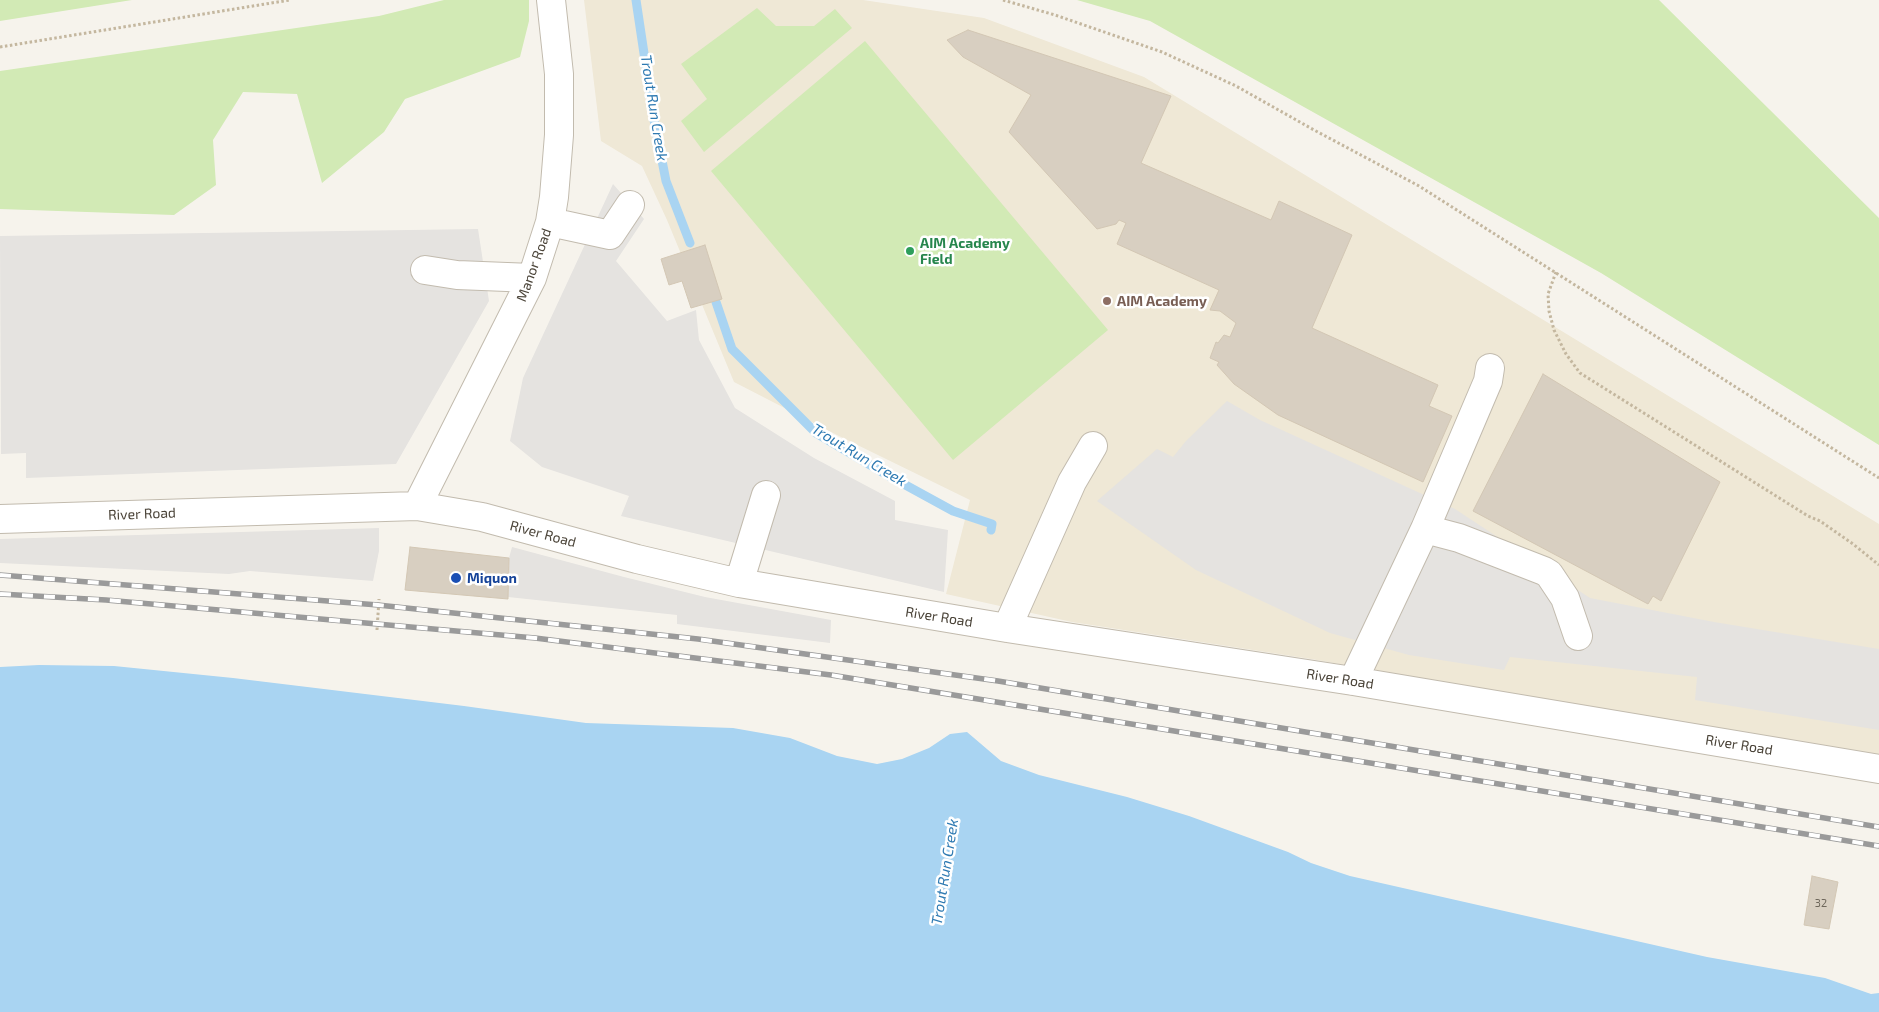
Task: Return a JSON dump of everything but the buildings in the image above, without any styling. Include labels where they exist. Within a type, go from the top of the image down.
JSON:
[{"type":"street","name":"Manor Road","points":[[418,506],[532,278],[550,222],[557,166],[559,109],[559,74],[551,0]]},
{"type":"street","points":[[550,222],[610,235],[630,205]]},
{"type":"street","points":[[425,270],[457,275],[532,278]]},
{"type":"street","points":[[1353,681],[1425,529],[1488,381],[1490,368]]},
{"type":"street","points":[[1007,628],[1072,482],[1093,446]]},
{"type":"street","points":[[739,583],[766,495]]},
{"type":"street","name":"River Road","points":[[0,519],[418,506],[482,517],[637,559],[739,583],[1007,628],[1353,681],[1879,769]]},
{"type":"street","points":[[1425,529],[1459,538],[1544,571],[1565,598],[1578,636]]},
{"type":"path","points":[[0,47],[290,0]]},
{"type":"path","points":[[1003,0],[1055,15],[1162,52],[1236,86],[1420,186],[1879,478]]},
{"type":"path","points":[[1556,272],[1548,294],[1548,311],[1554,330],[1566,354],[1580,374],[1808,516],[1820,521],[1879,565]]},
{"type":"path","points":[[377,630],[379,599]]},
{"type":"shaded area","name":"AIM Academy","points":[[584,0],[863,0],[984,18],[1144,77],[1879,524],[1879,755],[1311,659],[1072,622],[946,594],[970,500],[734,382],[667,220],[642,166],[601,141]]},
{"type":"shaded area","points":[[613,184],[644,219],[616,261],[667,321],[696,310],[699,340],[735,408],[814,458],[895,501],[895,520],[948,530],[944,592],[621,516],[629,496],[542,467],[510,441],[523,378]]},
{"type":"shaded area","points":[[478,229],[489,301],[396,464],[26,478],[26,453],[1,454],[0,236]]},
{"type":"shaded area","points":[[1227,401],[1260,420],[1455,509],[1590,598],[1714,622],[1879,649],[1879,730],[1695,700],[1697,677],[1510,657],[1504,670],[1409,655],[1330,633],[1196,570],[1097,501],[1157,449],[1173,457],[1186,441]]},
{"type":"shaded area","points":[[379,528],[379,551],[373,581],[250,571],[229,574],[0,563],[0,539]]},
{"type":"shaded area","points":[[512,547],[705,597],[831,620],[830,643],[677,624],[677,615],[508,597],[509,558]]},
{"type":"green space","points":[[0,0],[132,0],[0,21]]},
{"type":"green space","points":[[444,0],[529,0],[529,21],[520,57],[405,99],[384,132],[322,183],[297,94],[243,92],[213,140],[216,185],[174,215],[0,209],[0,71],[379,16]]},
{"type":"green space","points":[[1077,0],[1659,0],[1879,218],[1879,445],[1601,273],[1150,21]]},
{"type":"green space","points":[[757,8],[776,26],[814,26],[835,9],[852,28],[704,152],[681,121],[707,99],[681,64]]},
{"type":"green space","name":"AIM Academy Field","points":[[865,41],[1108,330],[953,460],[711,171]]},
{"type":"water","points":[[39,665],[114,666],[233,678],[586,723],[733,728],[790,738],[837,756],[877,764],[902,759],[929,748],[950,734],[967,732],[1001,761],[1039,775],[1127,797],[1189,816],[1350,876],[1707,957],[1825,978],[1871,994],[1879,993],[1879,1012],[0,1012],[0,667]]},
{"type":"waterway","name":"Trout Run Creek","points":[[636,0],[654,120],[666,181],[690,243]]},
{"type":"waterway","name":"Trout Run Creek","points":[[716,302],[732,349],[816,433],[953,511],[992,524],[991,530]]},
{"type":"railway","points":[[0,575],[378,605],[698,639],[998,681],[1879,827]]},
{"type":"railway","points":[[0,594],[106,600],[535,638],[831,675],[1879,846]]},
{"type":"place","name":"AIM Academy Field","points":[[910,251]]},
{"type":"place","name":"AIM Academy","points":[[1107,301]]},
{"type":"place","name":"Miquon","points":[[456,578]]}]
